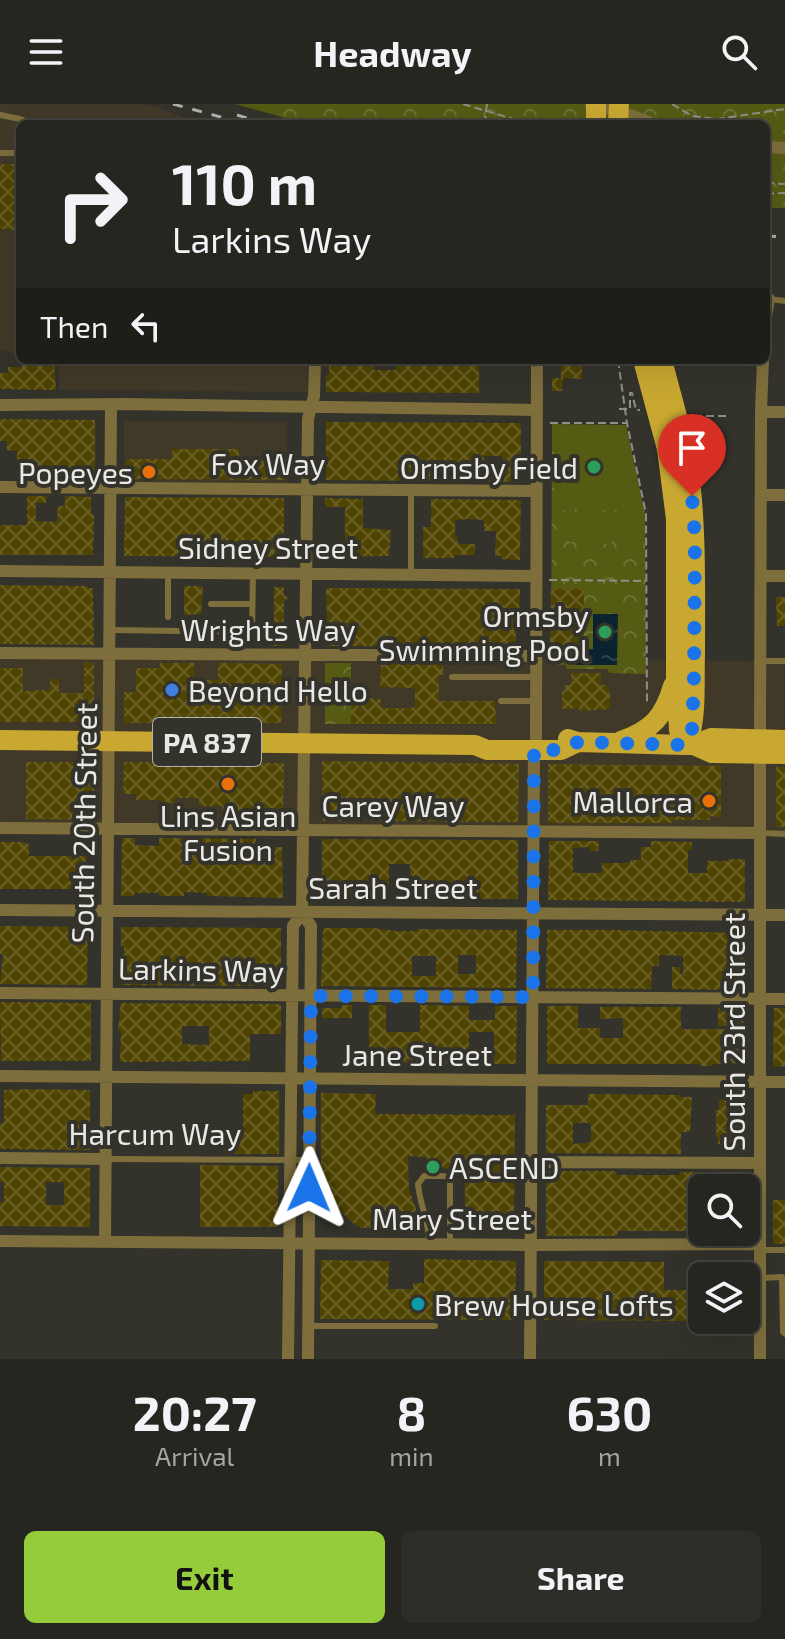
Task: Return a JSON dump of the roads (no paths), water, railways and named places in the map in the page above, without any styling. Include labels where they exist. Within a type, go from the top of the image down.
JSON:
[{"type":"main road","points":[[644,364],[676,450]]},
{"type":"main road","points":[[663,364],[676,450],[676,519],[685,678],[679,730],[690,745],[711,738],[760,746],[785,740]]},
{"type":"main road","points":[[685,678],[700,696],[703,723],[713,733],[728,739]]},
{"type":"main road","points":[[612,744],[635,736],[659,718],[685,678]]},
{"type":"main road","name":"PA 837","points":[[0,740],[475,745],[487,738],[535,743],[562,737],[578,742],[690,745],[712,753],[760,746],[785,754]]},
{"type":"street","points":[[590,104],[640,120]]},
{"type":"street","points":[[308,1359],[311,926],[302,913],[302,830],[308,419],[314,396],[315,364]]},
{"type":"street","points":[[530,1359],[533,832],[536,656],[542,578],[536,491],[537,364]]},
{"type":"street","name":"South 23rd Street","points":[[759,1262],[763,364]]},
{"type":"street","points":[[0,405],[537,410]]},
{"type":"street","name":"South 20th Street","points":[[105,1242],[111,405]]},
{"type":"street","points":[[761,412],[785,412]]},
{"type":"street","name":"Fox Way","points":[[0,487],[536,491]]},
{"type":"street","points":[[761,495],[785,495]]},
{"type":"street","name":"Sidney Street","points":[[0,571],[542,578]]},
{"type":"street","points":[[761,576],[785,576]]},
{"type":"street","name":"Wrights Way","points":[[0,653],[536,656]]},
{"type":"street","name":"Carey Way","points":[[0,828],[760,833]]},
{"type":"street","name":"Sarah Street","points":[[0,910],[785,915]]},
{"type":"street","points":[[288,1359],[293,926],[302,913]]},
{"type":"street","name":"Larkins Way","points":[[0,993],[785,999]]},
{"type":"street","name":"Jane Street","points":[[0,1076],[785,1082]]},
{"type":"street","name":"Harcum Way","points":[[0,1158],[106,1159]]},
{"type":"street","points":[[531,1162],[759,1163]]},
{"type":"street","name":"Mary Street","points":[[0,1241],[759,1247]]},
{"type":"street","points":[[288,1326],[308,1326]]},
{"type":"street","name":"South 23rd Street","points":[[760,1334],[760,1359]]},
{"type":"lane","points":[[0,115],[23,120]]},
{"type":"lane","points":[[411,490],[411,574]]},
{"type":"lane","points":[[168,572],[168,617]]},
{"type":"lane","points":[[110,630],[252,632],[253,573]]},
{"type":"lane","points":[[211,604],[252,604]]},
{"type":"lane","points":[[761,661],[785,661]]},
{"type":"lane","points":[[452,677],[536,677]]},
{"type":"lane","points":[[501,701],[536,701]]},
{"type":"lane","name":"Carey Way","points":[[760,833],[785,834]]},
{"type":"lane","name":"Harcum Way","points":[[106,1159],[310,1160]]},
{"type":"lane","points":[[429,1244],[430,1228],[421,1208],[418,1184],[424,1176],[444,1176],[450,1178],[450,1245]]},
{"type":"lane","name":"Mary Street","points":[[759,1247],[785,1250]]},
{"type":"lane","points":[[760,1278],[782,1277],[785,1334]]},
{"type":"lane","points":[[308,1326],[435,1326]]},
{"type":"water","name":"Ormsby Swimming Pool","points":[[593,614],[618,614],[617,665],[575,665],[575,650],[593,649]]},
{"type":"railway","points":[[173,104],[231,120]]},
{"type":"railway","points":[[237,115],[254,120]]},
{"type":"railway","points":[[770,236],[785,237]]},
{"type":"place","name":"Ormsby Field","points":[[594,467]]},
{"type":"place","name":"Popeyes","points":[[149,472]]},
{"type":"place","name":"Ormsby Swimming Pool","points":[[605,632]]},
{"type":"place","name":"Beyond Hello","points":[[172,690]]},
{"type":"place","name":"Lins Asian Fusion","points":[[228,784]]},
{"type":"place","name":"Mallorca","points":[[709,801]]},
{"type":"place","name":"ASCEND","points":[[433,1167]]},
{"type":"place","name":"Brew House Lofts","points":[[418,1304]]}]
